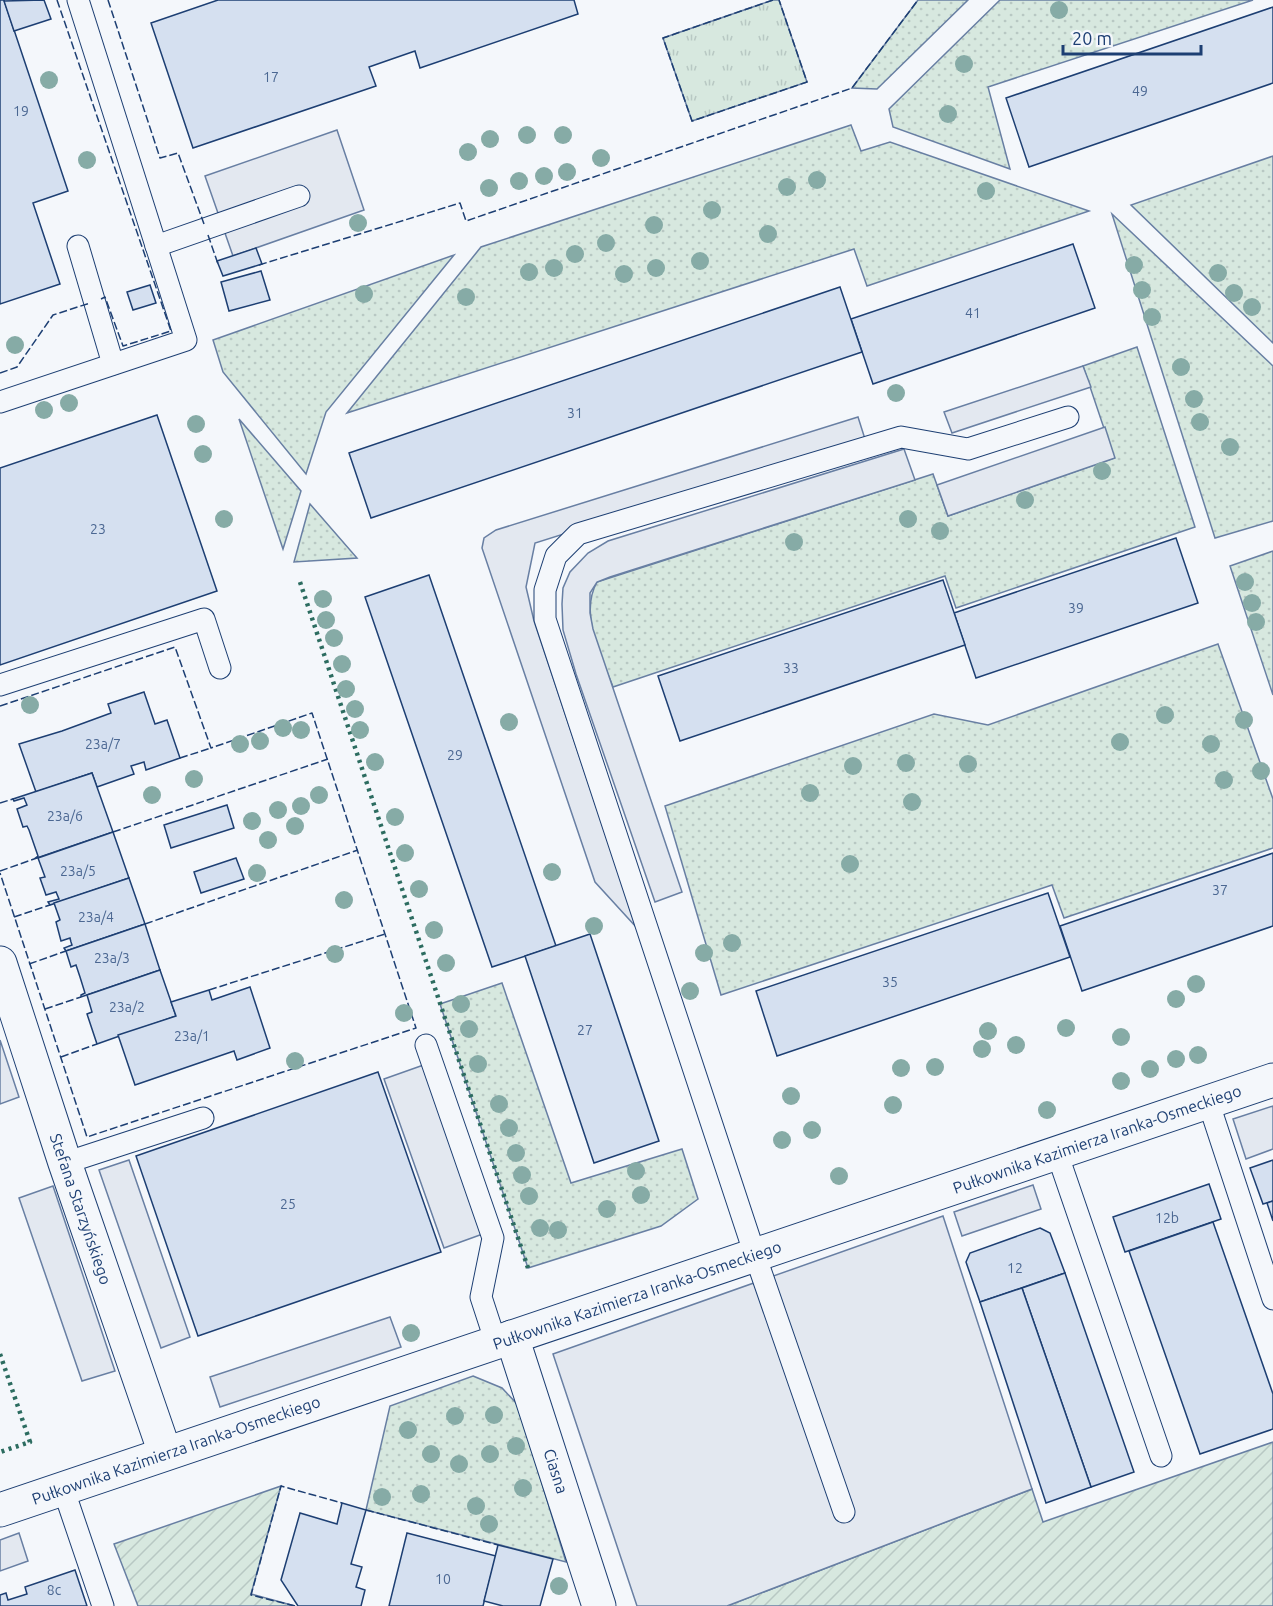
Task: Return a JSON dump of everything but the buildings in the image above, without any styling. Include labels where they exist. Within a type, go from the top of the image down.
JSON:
[{"type":"street","name":"Stefana Starzyńskiego","points":[[0,963],[65,1163],[165,1453]]},
{"type":"street","name":"Pułkownika Kazimierza Iranka-Osmeckiego","points":[[0,1510],[1273,1080]]},
{"type":"street","name":"Ciasna","points":[[504,1340],[599,1606]]},
{"type":"lane","points":[[0,402],[186,340],[78,0]]},
{"type":"lane","points":[[156,246],[299,196]]},
{"type":"lane","points":[[78,246],[113,364]]},
{"type":"lane","points":[[844,1512],[755,1255],[545,619],[545,590],[556,556],[578,534],[901,437],[968,449],[1068,417]]},
{"type":"lane","points":[[0,685],[204,619],[220,668]]},
{"type":"lane","points":[[426,1045],[494,1238],[481,1297],[504,1340]]},
{"type":"lane","points":[[1208,1101],[1273,1299]]},
{"type":"lane","points":[[65,1163],[203,1118]]},
{"type":"lane","points":[[1057,1153],[1161,1456]]},
{"type":"lane","points":[[63,1488],[103,1606]]},
{"type":"green space","points":[[773,0],[779,0],[807,82],[692,121],[663,38]]},
{"type":"green space","points":[[918,0],[968,0],[877,89],[852,88]]},
{"type":"green space","points":[[1000,0],[1253,0],[988,87],[1010,169],[893,127],[889,109]]},
{"type":"green space","points":[[851,125],[861,151],[890,142],[1089,211],[867,286],[854,249],[347,413],[481,247]]},
{"type":"green space","points":[[1273,156],[1273,343],[1131,205]]},
{"type":"green space","points":[[1112,214],[1273,366],[1273,521],[1215,538]]},
{"type":"green space","points":[[454,255],[326,412],[306,474],[223,372],[213,340]]},
{"type":"green space","points":[[1137,347],[1195,527],[956,608],[945,576],[613,687],[598,649],[591,621],[592,594],[597,582],[933,474],[948,516],[1114,458],[1083,366]]},
{"type":"green space","points":[[239,419],[301,491],[283,549]]},
{"type":"green space","points":[[310,504],[357,558],[294,562]]},
{"type":"green space","points":[[1273,551],[1273,695],[1230,566]]},
{"type":"green space","points":[[1218,644],[1273,799],[1273,848],[1064,918],[1052,885],[721,995],[665,806],[934,714],[988,725]]},
{"type":"green space","points":[[502,983],[571,1183],[682,1149],[698,1199],[661,1226],[528,1268],[440,1004]]},
{"type":"green space","points":[[473,1376],[502,1388],[518,1405],[566,1562],[366,1510],[390,1406]]},
{"type":"green space","points":[[1273,1442],[1273,1606],[727,1606],[1032,1489],[1043,1522]]},
{"type":"green space","points":[[281,1486],[251,1594],[295,1606],[138,1606],[114,1544]]},
{"type":"shaded area","points":[[337,130],[364,210],[233,256],[205,176]]},
{"type":"shaded area","points":[[1083,366],[1091,387],[952,433],[944,412]]},
{"type":"shaded area","points":[[858,417],[865,439],[535,543],[526,587],[534,621],[637,928],[595,882],[482,548],[484,538],[496,530]]},
{"type":"shaded area","points":[[1105,427],[1115,458],[948,516],[937,485]]},
{"type":"shaded area","points":[[904,449],[915,480],[610,577],[597,582],[590,593],[593,629],[682,892],[655,902],[563,630],[563,588],[570,572],[588,553],[608,541]]},
{"type":"shaded area","points":[[0,1040],[19,1097],[0,1104]]},
{"type":"shaded area","points":[[432,1062],[491,1231],[444,1248],[384,1079]]},
{"type":"shaded area","points":[[1273,1106],[1273,1149],[1246,1159],[1233,1119]]},
{"type":"shaded area","points":[[129,1160],[190,1337],[161,1348],[99,1170]]},
{"type":"shaded area","points":[[1033,1185],[1041,1209],[962,1236],[954,1212]]},
{"type":"shaded area","points":[[53,1186],[115,1371],[82,1381],[19,1198]]},
{"type":"shaded area","points":[[943,1216],[1032,1489],[727,1606],[637,1606],[553,1354]]},
{"type":"shaded area","points":[[390,1317],[401,1347],[220,1407],[210,1377]]},
{"type":"shaded area","points":[[19,1533],[28,1561],[0,1571],[0,1540]]},
{"type":"hedge","points":[[300,582],[528,1268]]},
{"type":"hedge","points":[[0,1354],[30,1442],[0,1452]]},
{"type":"fence","points":[[57,0],[171,331],[123,346],[105,297],[101,299]]},
{"type":"fence","points":[[108,0],[160,158],[178,153],[204,224]]},
{"type":"fence","points":[[773,0],[663,38],[692,121],[807,82],[779,0]]},
{"type":"fence","points":[[259,265],[460,203],[466,221],[852,88],[918,0]]},
{"type":"fence","points":[[208,235],[218,264]]},
{"type":"fence","points":[[0,373],[17,367],[53,315],[90,303]]},
{"type":"fence","points":[[0,706],[175,647],[211,748],[312,713],[416,1028],[87,1137],[0,873]]},
{"type":"fence","points":[[180,758],[211,748]]},
{"type":"fence","points":[[113,832],[328,759]]},
{"type":"fence","points":[[0,803],[13,799]]},
{"type":"fence","points":[[145,924],[358,850]]},
{"type":"fence","points":[[0,871],[34,859]]},
{"type":"fence","points":[[14,917],[50,905]]},
{"type":"fence","points":[[209,990],[385,934]]},
{"type":"fence","points":[[29,964],[66,951]]},
{"type":"fence","points":[[45,1009],[81,997]]},
{"type":"fence","points":[[61,1057],[97,1044]]},
{"type":"fence","points":[[295,1606],[251,1595],[281,1486],[342,1503]]},
{"type":"fence","points":[[366,1510],[498,1545]]}]
